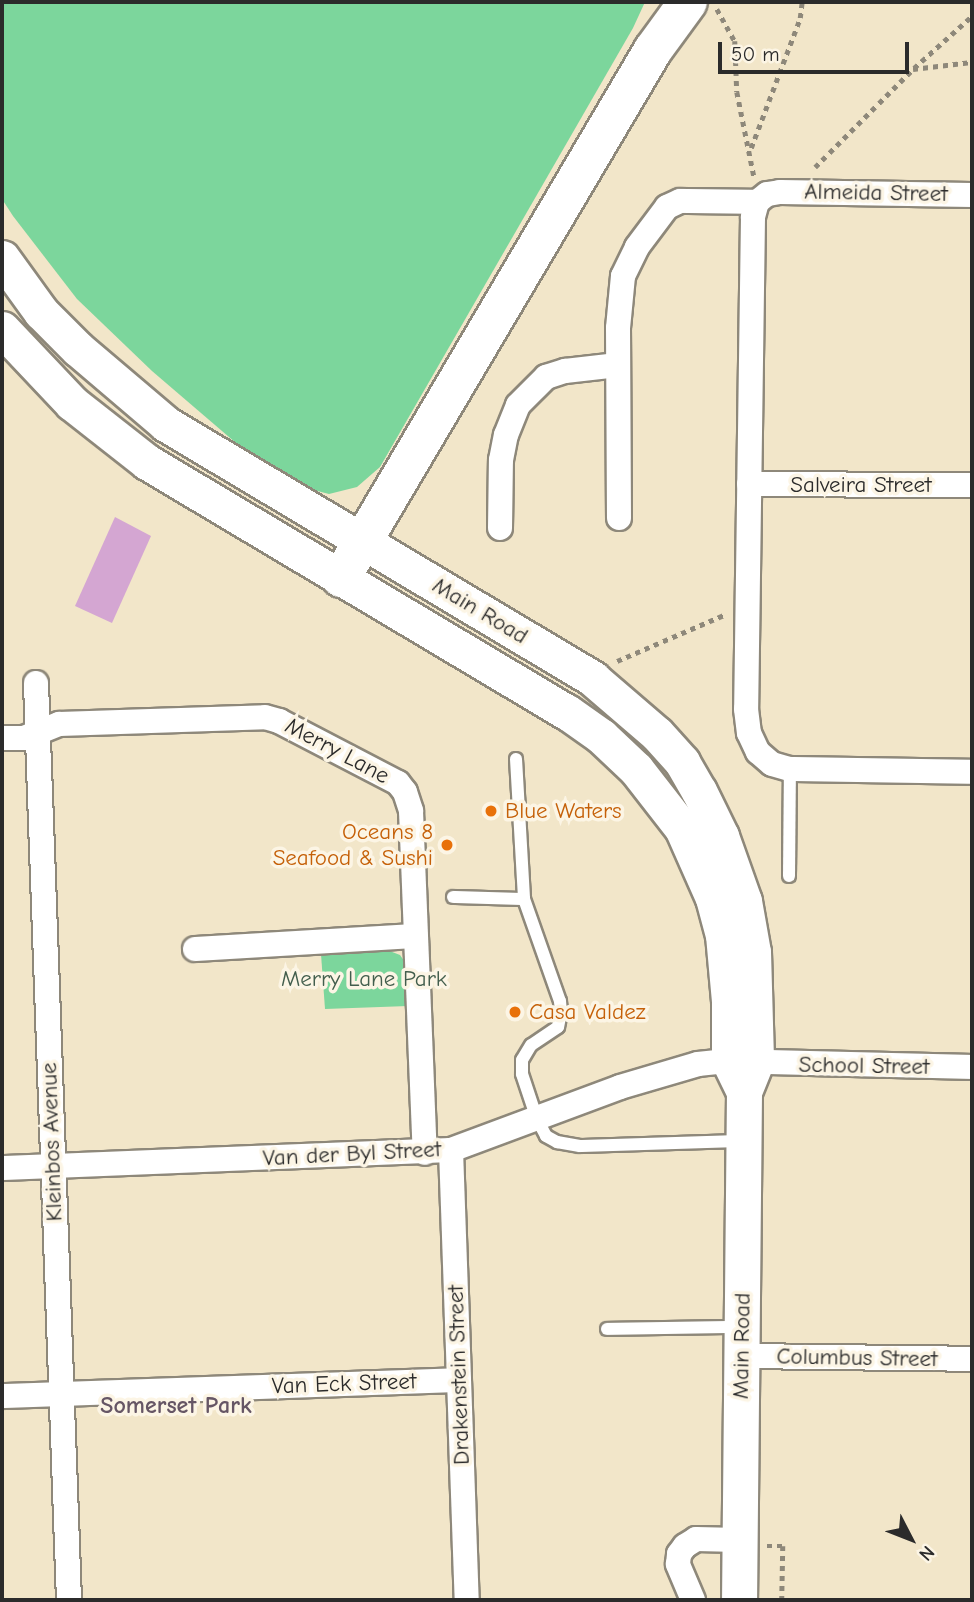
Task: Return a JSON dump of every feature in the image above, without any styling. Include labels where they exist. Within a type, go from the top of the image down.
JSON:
[{"type":"highway","points":[[653,50],[661,19],[670,2]]},
{"type":"highway","points":[[341,578],[653,50],[688,2]]},
{"type":"main road","name":"Main Road","points":[[2,258],[41,312],[121,388],[166,424],[593,679],[628,706],[682,762],[721,836],[744,901],[753,952],[743,1072],[742,1342],[750,1543],[738,1600]]},
{"type":"main road","name":"Main Road","points":[[2,329],[72,403],[137,455],[230,514],[567,712],[601,736],[658,794],[682,828],[699,862],[723,935],[729,1001],[743,1072]]},
{"type":"street","name":"Almeida Street","points":[[780,191],[972,195]]},
{"type":"street","points":[[780,191],[766,194],[757,202],[753,216],[746,709],[749,733],[765,758],[772,764],[790,769],[972,772]]},
{"type":"street","points":[[619,518],[618,365],[623,276],[637,247],[667,208],[680,201],[757,202]]},
{"type":"street","points":[[500,528],[501,460],[506,435],[519,405],[546,377],[565,370],[618,365]]},
{"type":"street","name":"Salveira Street","points":[[749,484],[972,485]]},
{"type":"street","name":"Kleinbos Avenue","points":[[36,683],[69,1600]]},
{"type":"street","name":"Merry Lane","points":[[2,738],[24,738],[60,724],[265,717],[279,721],[388,776],[405,792],[411,811],[425,1153]]},
{"type":"street","points":[[195,949],[415,936]]},
{"type":"street","name":"Van der Byl Street","points":[[2,1168],[451,1150],[686,1066],[743,1072]]},
{"type":"street","name":"School Street","points":[[743,1072],[972,1068]]},
{"type":"street","name":"Drakenstein Street","points":[[451,1150],[467,1600]]},
{"type":"street","name":"Columbus Street","points":[[742,1342],[972,1359]]},
{"type":"street","name":"Van Eck Street","points":[[2,1396],[459,1380]]},
{"type":"street","points":[[693,1600],[678,1564],[679,1554],[685,1546],[696,1539],[750,1543]]},
{"type":"lane","points":[[516,759],[524,899],[560,1001],[561,1012],[558,1027],[531,1045],[522,1060],[522,1074],[537,1119],[546,1136],[557,1143],[580,1146],[744,1141]]},
{"type":"lane","points":[[789,876],[790,769]]},
{"type":"lane","points":[[453,897],[524,899]]},
{"type":"lane","points":[[607,1329],[742,1342]]},
{"type":"path","points":[[709,2],[721,12],[735,41],[737,92],[751,149],[757,202]]},
{"type":"path","points":[[751,149],[800,18],[803,2]]},
{"type":"path","points":[[780,191],[820,164],[913,69],[972,16]]},
{"type":"path","points":[[913,69],[972,62]]},
{"type":"path","points":[[593,679],[624,656],[706,625],[747,604]]},
{"type":"path","points":[[750,1543],[783,1546],[782,1600]]},
{"type":"green space","points":[[2,2],[645,2],[633,28],[380,467],[357,487],[329,494],[302,487],[250,455],[152,371],[77,299],[13,216],[2,199]]},
{"type":"green space","name":"Merry Lane Park","points":[[387,950],[400,955],[407,965],[408,1006],[325,1009],[321,954]]},
{"type":"building","points":[[115,517],[151,536],[112,623],[75,606]]},
{"type":"place","name":"Blue Waters","points":[[491,811]]},
{"type":"place","name":"Oceans 8 Seafood & Sushi","points":[[447,845]]},
{"type":"place","name":"Casa Valdez","points":[[515,1012]]},
{"type":"district","name":"Somerset Park","points":[[176,1406]]}]
